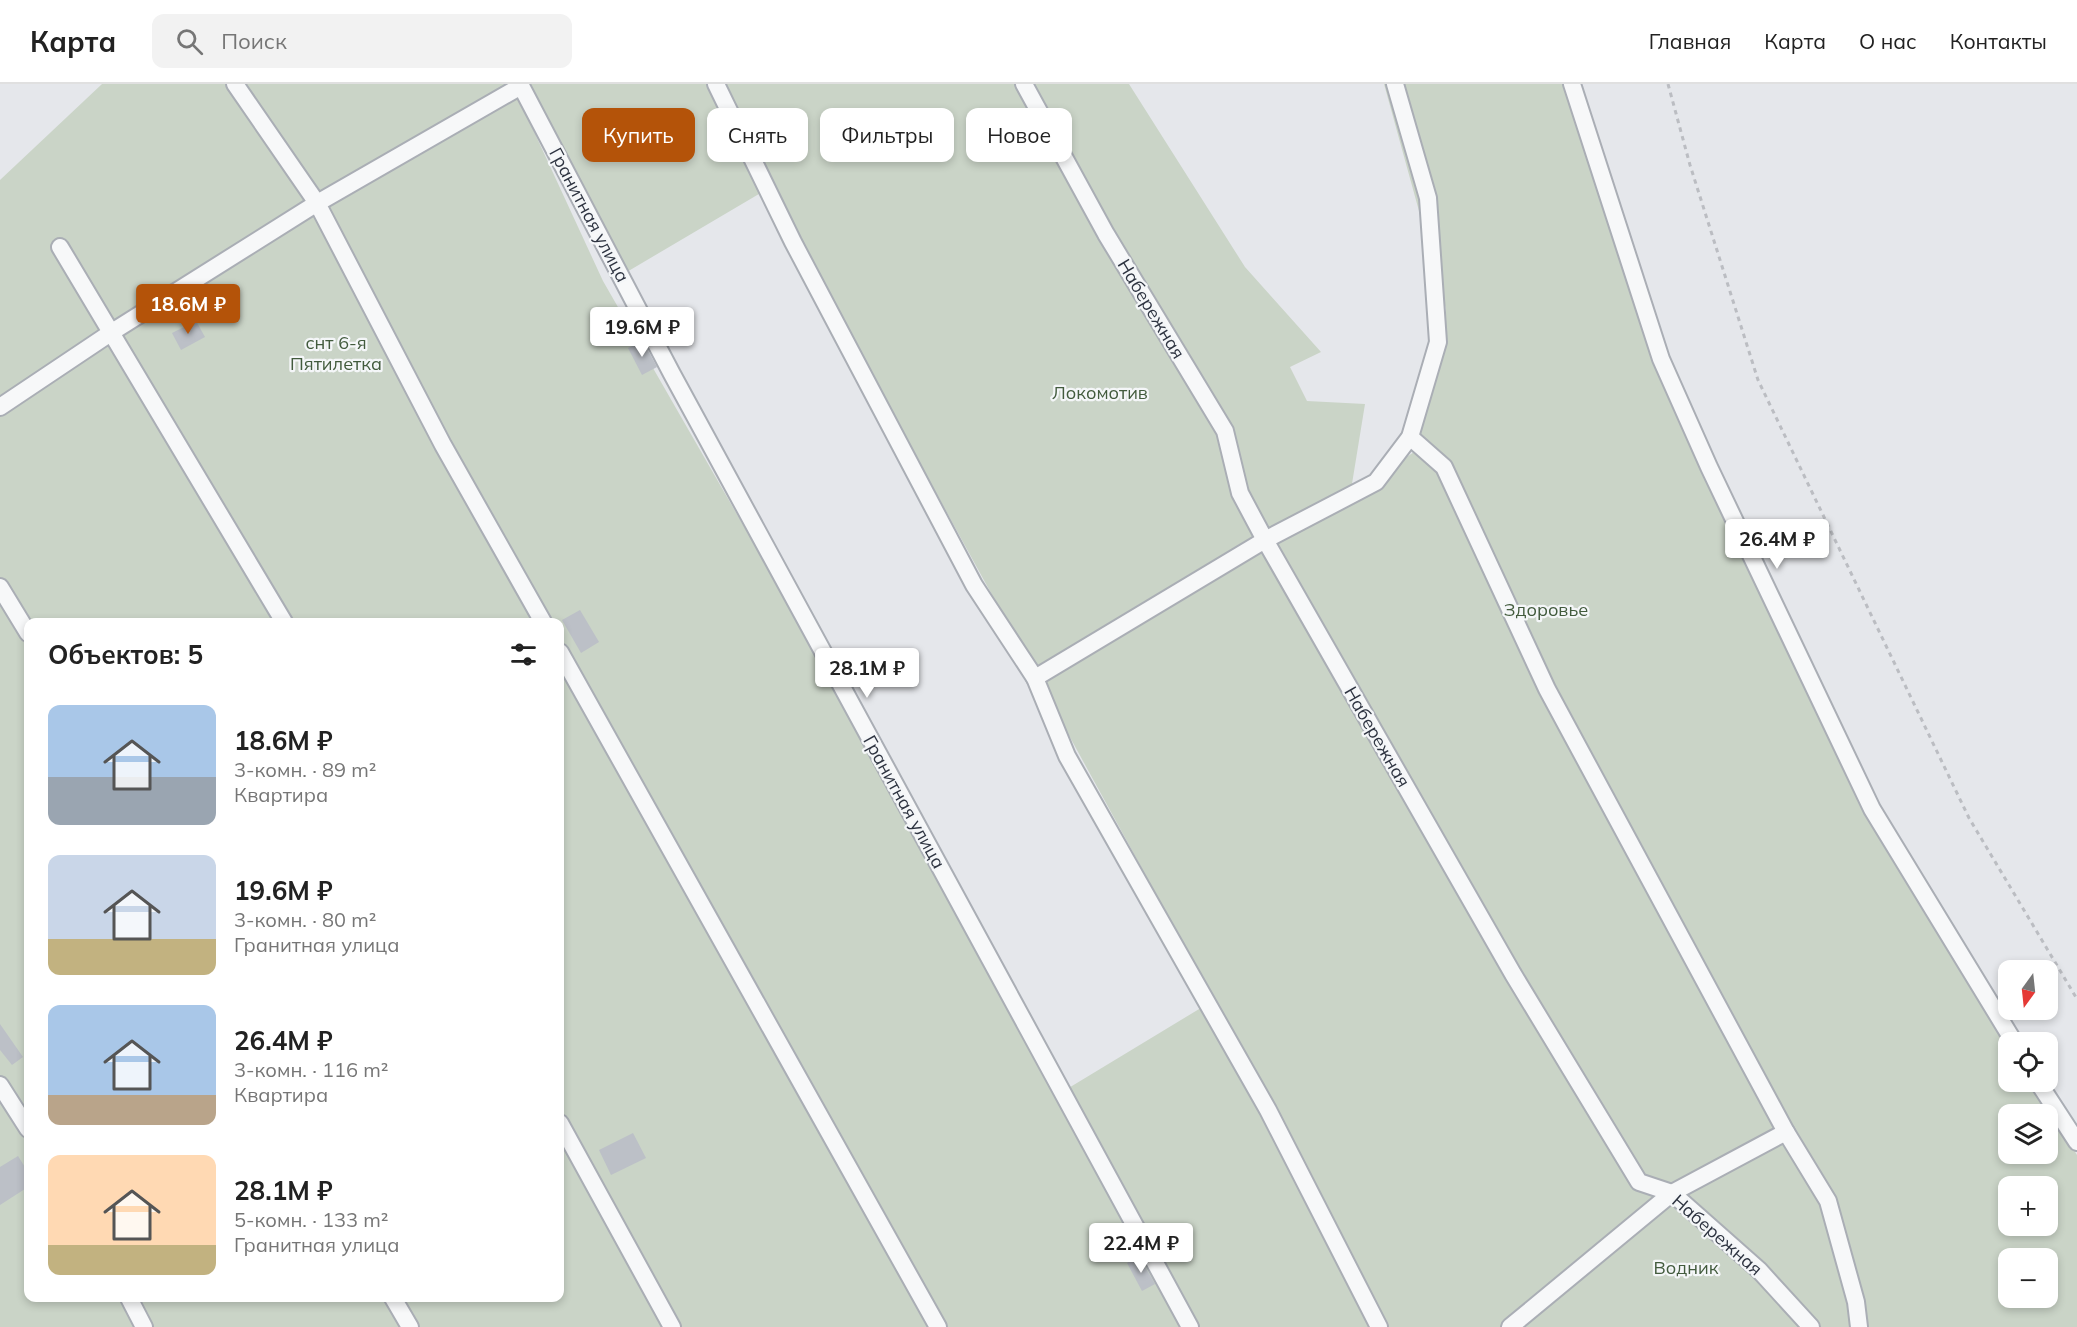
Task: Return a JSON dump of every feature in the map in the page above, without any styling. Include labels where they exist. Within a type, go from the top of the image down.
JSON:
[{"type":"street","points":[[235,84],[317,203],[442,445],[541,618]]},
{"type":"street","points":[[716,84],[793,242],[974,585],[1035,678],[1067,756],[1268,1110],[1379,1327]]},
{"type":"street","name":"Набережная","points":[[1024,84],[1106,234],[1225,431],[1240,493],[1265,540],[1513,974],[1639,1182],[1672,1193],[1760,1270],[1811,1327]]},
{"type":"street","points":[[1035,678],[1265,540],[1376,482],[1410,437],[1438,342],[1428,198],[1395,84]]},
{"type":"street","points":[[1572,84],[1661,359],[1709,467],[1872,809],[2008,1032]]},
{"type":"street","points":[[0,407],[112,332],[317,203],[520,85]]},
{"type":"street","name":"Гранитная улица","points":[[520,85],[677,384],[1190,1327]]},
{"type":"street","points":[[60,248],[282,618]]},
{"type":"street","points":[[1410,437],[1443,467],[1547,688],[1786,1132],[1828,1201],[1856,1302],[1859,1327]]},
{"type":"street","points":[[0,587],[24,626]]},
{"type":"street","points":[[564,659],[938,1327]]},
{"type":"street","points":[[0,1084],[24,1123]]},
{"type":"street","points":[[2044,1092],[2077,1142]]},
{"type":"street","points":[[564,1130],[672,1327]]},
{"type":"street","points":[[1510,1327],[1672,1193],[1786,1132]]},
{"type":"street","points":[[131,1302],[144,1327]]},
{"type":"street","points":[[395,1302],[410,1327]]},
{"type":"path","points":[[1668,84],[1690,165],[1758,380],[1969,818],[2077,999]]},
{"type":"green space","points":[[102,84],[512,84],[603,281],[1067,1089],[1214,1000],[769,188],[620,276],[523,84],[1129,84],[1245,267],[1321,352],[1290,367],[1307,401],[1365,404],[1350,496],[1414,452],[1446,309],[1384,84],[1566,84],[1618,249],[1746,558],[2005,1032],[1998,1032],[1998,1092],[2037,1092],[2045,1104],[1998,1104],[1998,1164],[2058,1164],[2058,1125],[2077,1155],[2077,1327],[0,1327],[0,180]]},
{"type":"building","points":[[196,321],[205,337],[181,350],[172,333]]},
{"type":"building","points":[[643,341],[657,367],[642,375],[628,348]]},
{"type":"building","points":[[580,610],[599,642],[581,653],[564,623],[564,619]]},
{"type":"building","points":[[0,1024],[23,1057],[12,1065],[0,1050]]},
{"type":"building","points":[[633,1133],[646,1158],[611,1175],[599,1150]]},
{"type":"building","points":[[18,1156],[24,1166],[24,1190],[0,1205],[0,1167]]},
{"type":"building","points":[[1139,1256],[1155,1284],[1142,1291],[1127,1263]]},
{"type":"park label","name":"снт 6-я Пятилетка","points":[[336,353]]},
{"type":"park label","name":"Локомотив","points":[[1100,393]]},
{"type":"park label","name":"Здоровье","points":[[1546,610]]},
{"type":"park label","name":"Водник","points":[[1686,1268]]}]
